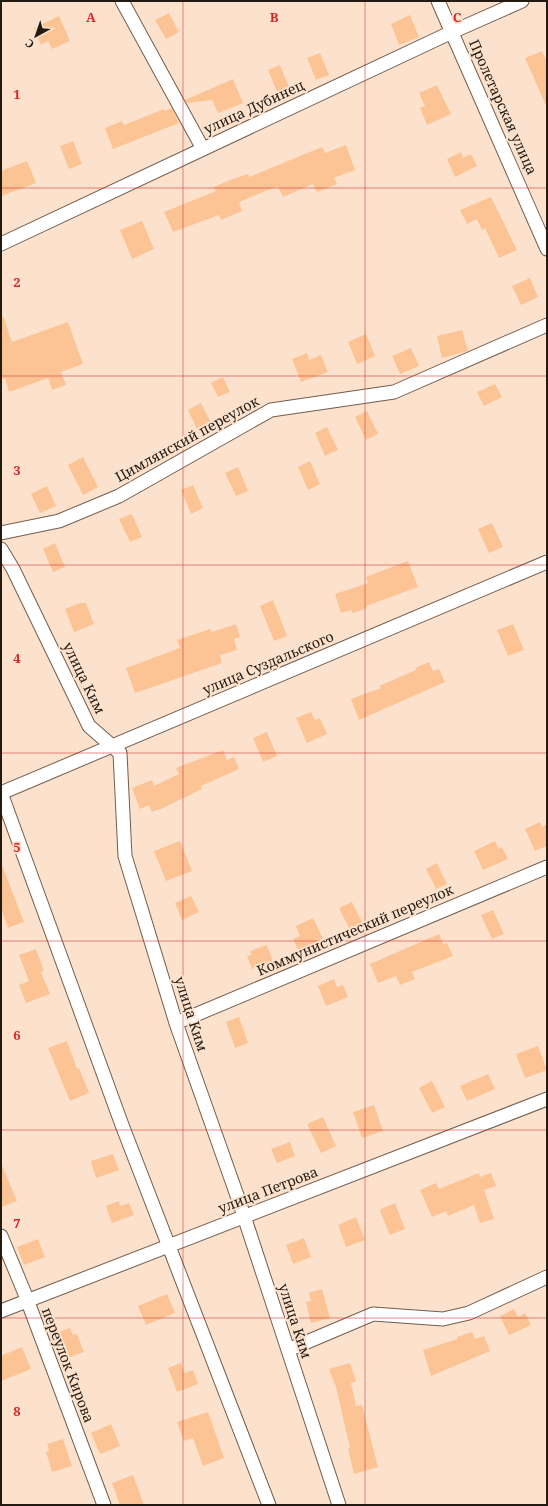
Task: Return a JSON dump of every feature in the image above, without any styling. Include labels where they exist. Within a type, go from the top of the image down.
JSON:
[{"type":"street","points":[[122,1],[203,149]]},
{"type":"street","name":"Пролетарская улица","points":[[438,1],[547,249]]},
{"type":"street","name":"улица Дубинец","points":[[1,244],[452,32],[522,1]]},
{"type":"street","name":"Цимлянский переулок","points":[[1,533],[59,521],[119,496],[271,410],[394,392],[547,325]]},
{"type":"street","name":"улица Ким","points":[[1,549],[13,569],[89,726],[120,753],[125,856],[176,1023],[244,1217],[339,1505]]},
{"type":"street","name":"улица Суздальского","points":[[1,793],[547,562]]},
{"type":"street","points":[[1,793],[122,1125],[269,1505]]},
{"type":"street","name":"Коммунистический переулок","points":[[176,1023],[547,867]]},
{"type":"street","name":"улица Петрова","points":[[1,1311],[547,1099]]},
{"type":"street","name":"переулок Кирова","points":[[1,1236],[104,1505]]},
{"type":"street","points":[[288,1350],[373,1314],[443,1319],[469,1313],[547,1277]]},
{"type":"building","points":[[169,13],[179,32],[166,39],[155,20]]},
{"type":"building","points":[[410,15],[419,37],[399,45],[391,24]]},
{"type":"building","points":[[59,16],[70,41],[52,49],[48,41],[41,45],[34,28]]},
{"type":"building","points":[[542,51],[547,62],[547,108],[525,58]]},
{"type":"building","points":[[320,53],[329,75],[316,80],[307,58]]},
{"type":"building","points":[[280,65],[289,87],[277,92],[268,70]]},
{"type":"building","points":[[233,79],[243,103],[218,113],[212,100],[187,103],[185,100]]},
{"type":"building","points":[[437,85],[451,114],[427,125],[420,108],[425,106],[419,93]]},
{"type":"building","points":[[172,108],[179,123],[113,149],[105,128],[122,121],[124,125],[164,109],[165,111]]},
{"type":"building","points":[[73,141],[82,164],[69,169],[60,146]]},
{"type":"building","points":[[346,145],[355,170],[334,178],[337,184],[317,192],[313,184],[283,197],[278,186],[239,202],[242,211],[221,220],[219,215],[173,232],[164,212],[216,191],[214,187],[230,180],[248,174],[249,177],[322,147],[325,153]]},
{"type":"building","points":[[461,152],[463,158],[471,154],[477,166],[455,177],[447,159]]},
{"type":"building","points":[[27,161],[36,183],[1,196],[1,171]]},
{"type":"building","points":[[491,197],[517,250],[499,258],[485,228],[482,230],[477,219],[467,224],[460,210]]},
{"type":"building","points":[[142,221],[154,249],[132,259],[120,230]]},
{"type":"building","points":[[530,278],[538,297],[521,305],[512,286]]},
{"type":"building","points":[[3,316],[12,342],[68,322],[83,364],[61,372],[66,385],[52,390],[48,378],[9,392],[5,378],[1,380],[1,317]]},
{"type":"building","points":[[462,330],[468,351],[442,358],[437,336]]},
{"type":"building","points":[[366,334],[375,356],[357,364],[348,342]]},
{"type":"building","points":[[411,348],[419,366],[400,374],[392,356]]},
{"type":"building","points":[[307,353],[309,360],[321,355],[328,372],[301,382],[292,359]]},
{"type":"building","points":[[223,377],[230,392],[218,397],[211,383]]},
{"type":"building","points":[[495,384],[502,397],[484,406],[477,392]]},
{"type":"building","points":[[201,403],[213,427],[199,433],[188,410]]},
{"type":"building","points":[[367,411],[378,434],[366,440],[355,417]]},
{"type":"building","points":[[327,427],[338,450],[325,456],[315,433]]},
{"type":"building","points":[[83,457],[98,487],[83,495],[68,465]]},
{"type":"building","points":[[310,461],[320,484],[308,490],[298,467]]},
{"type":"building","points":[[238,467],[248,491],[236,496],[225,473]]},
{"type":"building","points":[[193,485],[203,508],[191,514],[181,490]]},
{"type":"building","points":[[47,486],[56,506],[40,513],[31,494]]},
{"type":"building","points":[[132,514],[142,537],[130,542],[119,519]]},
{"type":"building","points":[[492,523],[503,547],[489,553],[478,529]]},
{"type":"building","points":[[55,543],[65,567],[53,572],[43,549]]},
{"type":"building","points":[[408,561],[418,587],[366,606],[367,608],[353,613],[351,610],[341,613],[335,594],[368,583],[366,577]]},
{"type":"building","points":[[273,600],[287,636],[274,641],[260,606]]},
{"type":"building","points":[[80,603],[86,603],[94,624],[74,632],[65,609]]},
{"type":"building","points":[[236,624],[240,637],[234,639],[237,650],[220,655],[222,663],[135,693],[126,668],[180,648],[177,640],[210,629],[212,632]]},
{"type":"building","points":[[513,624],[524,650],[508,656],[497,630]]},
{"type":"building","points":[[429,662],[433,671],[439,669],[445,682],[359,720],[351,699],[381,688],[379,686],[416,670],[415,668]]},
{"type":"building","points":[[311,712],[315,720],[320,718],[327,734],[307,743],[296,718]]},
{"type":"building","points":[[267,732],[277,756],[263,762],[253,738]]},
{"type":"building","points":[[223,750],[227,760],[234,757],[239,769],[201,786],[202,789],[163,808],[152,812],[149,805],[140,809],[132,788],[152,780],[154,786],[179,774],[176,768]]},
{"type":"building","points":[[540,822],[542,827],[547,824],[547,846],[535,851],[525,829]]},
{"type":"building","points":[[180,841],[192,871],[166,881],[154,851]]},
{"type":"building","points":[[495,841],[499,849],[502,847],[508,859],[483,870],[474,851]]},
{"type":"building","points":[[437,863],[447,884],[436,889],[426,869]]},
{"type":"building","points":[[2,865],[24,922],[8,928],[1,908]]},
{"type":"building","points":[[191,896],[199,912],[182,920],[175,903]]},
{"type":"building","points":[[352,902],[363,924],[350,930],[339,908]]},
{"type":"building","points":[[493,910],[504,934],[492,939],[481,915]]},
{"type":"building","points":[[313,918],[325,943],[300,954],[293,939],[300,936],[296,926]]},
{"type":"building","points":[[439,934],[443,944],[447,943],[453,956],[412,972],[415,979],[400,985],[396,976],[378,983],[370,964]]},
{"type":"building","points":[[267,945],[274,964],[260,970],[258,967],[252,969],[247,956],[252,955],[250,951]]},
{"type":"building","points":[[36,949],[44,971],[41,972],[50,994],[26,1003],[19,985],[29,981],[19,955]]},
{"type":"building","points":[[334,979],[337,987],[343,985],[348,997],[326,1006],[318,986]]},
{"type":"building","points":[[239,1017],[248,1043],[235,1048],[226,1022]]},
{"type":"building","points":[[67,1041],[77,1069],[79,1068],[89,1093],[70,1101],[48,1048]]},
{"type":"building","points":[[538,1046],[547,1070],[525,1078],[516,1054]]},
{"type":"building","points":[[488,1074],[495,1089],[467,1101],[460,1086]]},
{"type":"building","points":[[432,1081],[445,1107],[432,1113],[419,1088]]},
{"type":"building","points":[[374,1105],[383,1131],[362,1138],[353,1112]]},
{"type":"building","points":[[323,1117],[336,1146],[321,1153],[307,1124]]},
{"type":"building","points":[[290,1142],[295,1156],[277,1163],[271,1149]]},
{"type":"building","points":[[113,1154],[119,1170],[96,1178],[91,1161]]},
{"type":"building","points":[[1,1163],[17,1201],[1,1207]]},
{"type":"building","points":[[479,1173],[480,1177],[491,1173],[496,1186],[484,1190],[494,1219],[480,1223],[474,1205],[448,1216],[446,1211],[432,1217],[420,1190],[436,1183],[439,1189]]},
{"type":"building","points":[[119,1201],[120,1206],[129,1203],[134,1215],[112,1223],[106,1206]]},
{"type":"building","points":[[395,1203],[405,1229],[390,1235],[380,1211],[381,1209]]},
{"type":"building","points":[[356,1217],[365,1240],[346,1247],[338,1225]]},
{"type":"building","points":[[304,1238],[311,1257],[293,1264],[286,1245]]},
{"type":"building","points":[[38,1239],[45,1257],[24,1265],[17,1247]]},
{"type":"building","points":[[322,1289],[330,1318],[311,1323],[306,1302],[311,1301],[309,1293]]},
{"type":"building","points":[[167,1294],[175,1313],[146,1325],[138,1306]]},
{"type":"building","points":[[514,1309],[518,1317],[525,1313],[531,1325],[509,1335],[500,1316]]},
{"type":"building","points":[[70,1328],[73,1335],[77,1334],[84,1352],[60,1361],[50,1335]]},
{"type":"building","points":[[472,1332],[475,1339],[484,1336],[490,1351],[431,1376],[423,1350],[457,1339],[457,1337]]},
{"type":"building","points":[[22,1347],[31,1369],[1,1381],[1,1356]]},
{"type":"building","points":[[181,1363],[184,1373],[193,1370],[198,1384],[177,1392],[168,1368]]},
{"type":"building","points":[[350,1363],[356,1381],[351,1383],[356,1406],[362,1405],[378,1467],[354,1474],[348,1449],[350,1448],[336,1387],[329,1369]]},
{"type":"building","points":[[208,1412],[224,1458],[203,1466],[193,1438],[184,1441],[177,1422]]},
{"type":"building","points":[[111,1424],[120,1446],[100,1454],[91,1433]]},
{"type":"building","points":[[63,1439],[72,1466],[52,1472],[46,1452],[49,1451],[47,1444]]},
{"type":"building","points":[[133,1475],[144,1505],[120,1505],[112,1483]]}]
